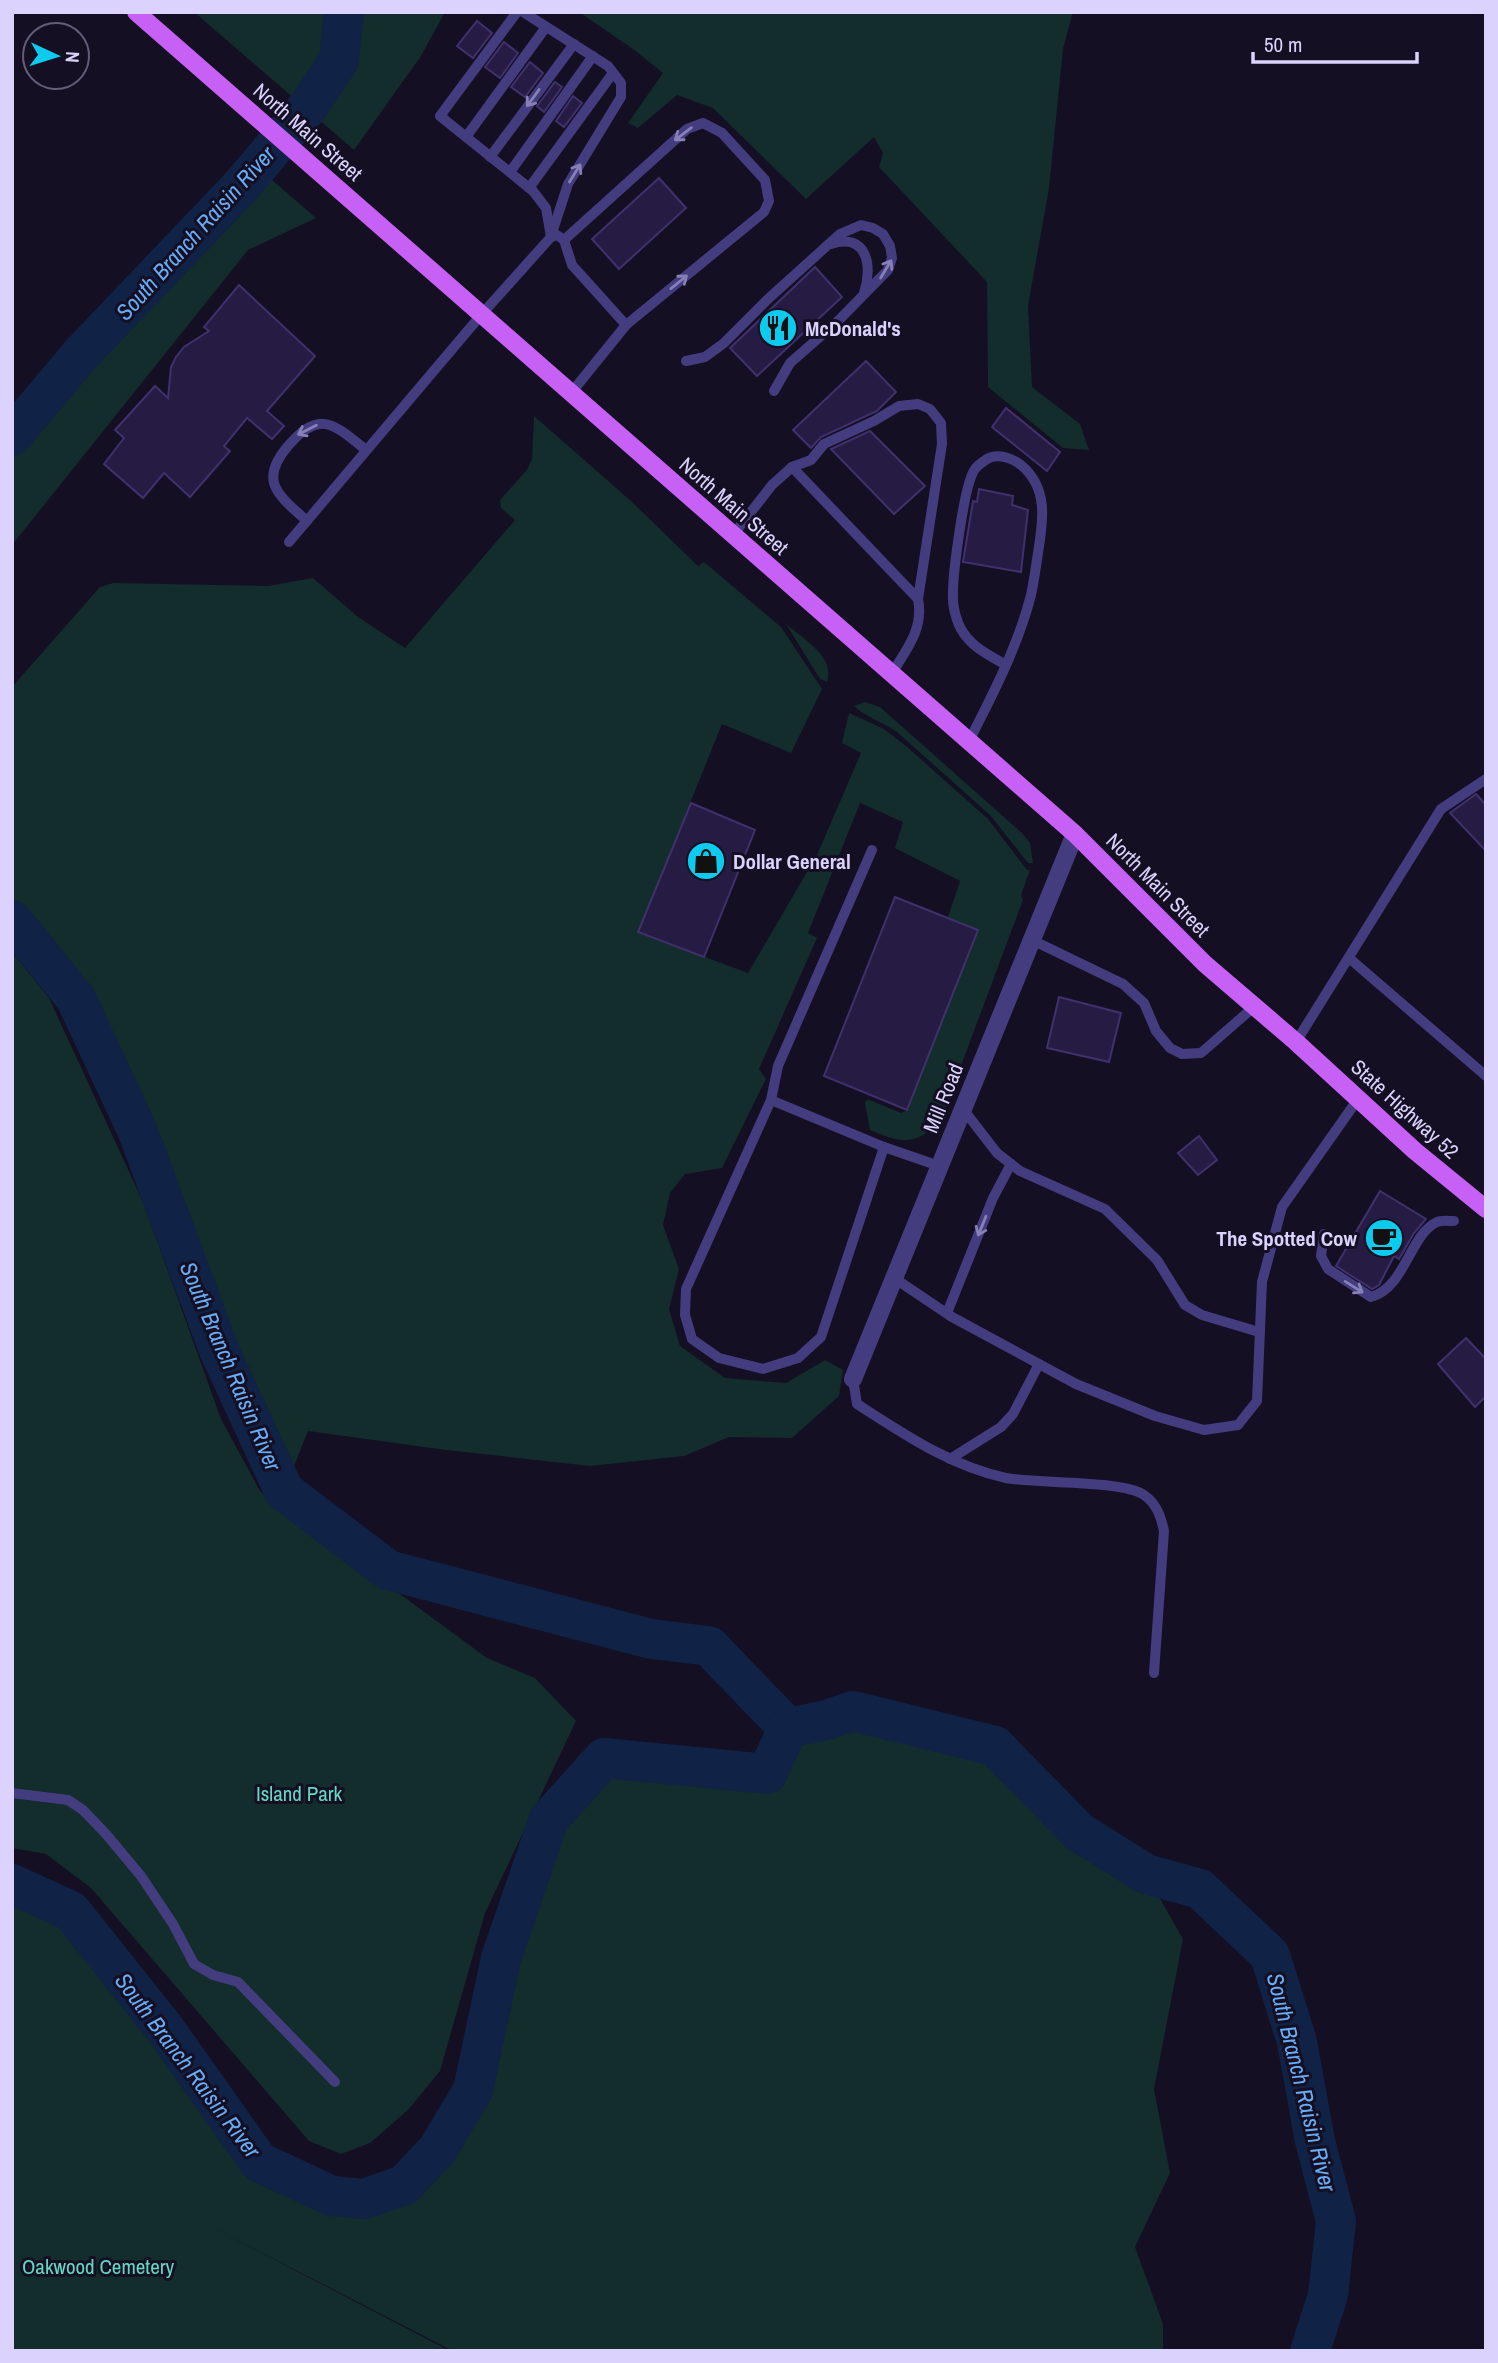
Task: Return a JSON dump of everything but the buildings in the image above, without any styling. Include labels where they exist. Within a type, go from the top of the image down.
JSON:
[{"type":"main road","name":"North Main Street","points":[[135,12],[1075,834],[1205,964],[1296,1042]]},
{"type":"main road","name":"State Highway 52","points":[[1296,1042],[1415,1151],[1486,1209]]},
{"type":"street","name":"Mill Road","points":[[853,1379],[1075,834]]},
{"type":"lane","points":[[517,12],[440,116],[529,188],[547,208],[551,237]]},
{"type":"lane","points":[[289,542],[481,315],[551,237],[568,184],[621,97],[621,83],[608,66],[523,12]]},
{"type":"lane","points":[[466,137],[546,27]]},
{"type":"lane","points":[[491,156],[574,44]]},
{"type":"lane","points":[[510,172],[593,56]]},
{"type":"lane","points":[[529,188],[613,73]]},
{"type":"lane","points":[[564,240],[687,129],[703,123],[722,133],[765,180],[769,201],[764,212],[626,325],[571,393]]},
{"type":"lane","points":[[686,361],[705,357],[723,343],[840,234],[861,225],[883,234],[890,246],[892,258],[888,270],[790,363],[774,391]]},
{"type":"lane","points":[[551,237],[557,236],[564,240],[572,265],[626,325]]},
{"type":"lane","points":[[827,246],[848,241],[859,246],[866,257],[869,271],[863,296]]},
{"type":"lane","points":[[733,535],[772,485],[792,467],[811,460],[824,444],[899,406],[918,404],[930,409],[941,423],[942,444],[918,598],[920,624],[892,673]]},
{"type":"lane","points":[[307,521],[279,496],[271,477],[277,458],[298,434],[319,424],[338,429],[366,450]]},
{"type":"lane","points":[[969,741],[1006,665],[1031,595],[1044,514],[1039,491],[1031,473],[1014,459],[999,456],[986,459],[974,470],[968,488],[953,577],[953,601],[961,628],[974,646],[1006,665]]},
{"type":"lane","points":[[792,467],[918,598]]},
{"type":"lane","points":[[1296,1042],[1441,809],[1486,779]]},
{"type":"lane","points":[[872,850],[778,1066],[771,1100],[686,1289],[685,1315],[692,1339],[719,1358],[763,1369],[798,1358],[821,1337],[884,1147]]},
{"type":"lane","points":[[1032,940],[1123,984],[1144,1003],[1156,1031],[1170,1048],[1182,1054],[1201,1053],[1255,1006]]},
{"type":"lane","points":[[1349,957],[1486,1076]]},
{"type":"lane","points":[[894,1278],[947,1313],[1076,1384],[1155,1416],[1204,1430],[1238,1425],[1256,1401],[1262,1282],[1282,1207],[1359,1099]]},
{"type":"lane","points":[[771,1100],[884,1147],[939,1166]]},
{"type":"lane","points":[[963,1109],[997,1153],[1020,1171],[1105,1209],[1157,1259],[1185,1305],[1202,1315],[1259,1332]]},
{"type":"lane","points":[[947,1313],[993,1198],[1011,1164]]},
{"type":"lane","points":[[1324,1234],[1321,1256],[1328,1269],[1371,1297],[1381,1294],[1392,1282],[1425,1232],[1438,1221],[1454,1221]]},
{"type":"lane","points":[[950,1459],[1000,1427],[1013,1414],[1039,1364]]},
{"type":"lane","points":[[853,1379],[857,1404],[941,1456],[1005,1478],[1115,1486],[1143,1494],[1160,1512],[1164,1531],[1154,1673]]},
{"type":"lane","points":[[12,1793],[68,1800],[83,1811],[141,1876],[173,1924],[194,1964],[213,1975],[239,1982],[335,2082]]},
{"type":"green space","points":[[194,12],[445,12],[421,56],[354,150]]},
{"type":"green space","points":[[579,12],[1073,12],[1063,49],[1049,188],[1028,306],[1032,387],[1080,424],[1089,450],[1063,448],[988,387],[987,282],[879,167],[883,153],[874,137],[806,199],[713,108],[677,95],[638,128],[628,123],[663,73]]},
{"type":"green space","points":[[257,167],[316,218],[248,250],[12,545],[12,436],[80,355]]},
{"type":"green space","points":[[534,416],[631,501],[698,566],[704,562],[781,627],[822,689],[791,753],[722,724],[638,932],[748,973],[817,855],[861,753],[842,743],[849,713],[884,729],[906,746],[988,819],[1027,870],[1030,870],[1021,895],[1023,900],[940,1122],[915,1139],[890,1138],[870,1130],[865,1103],[867,1099],[901,1113],[907,1110],[978,931],[948,917],[960,881],[895,848],[903,822],[860,803],[808,933],[817,938],[759,1069],[766,1079],[722,1168],[685,1174],[670,1193],[663,1225],[679,1269],[669,1309],[680,1346],[725,1378],[786,1383],[825,1360],[843,1370],[839,1396],[792,1438],[729,1437],[684,1456],[590,1466],[308,1431],[284,1491],[219,1350],[138,1132],[77,999],[12,920],[12,687],[100,587],[113,583],[268,586],[313,578],[358,617],[405,648],[515,520],[501,508],[500,500],[527,470],[532,459]]},
{"type":"green space","points":[[786,624],[822,656],[827,664],[827,682],[820,679]]},
{"type":"green space","points":[[865,702],[880,707],[1022,833],[1030,843],[1033,863],[1028,863],[990,815],[897,732],[854,706]]},
{"type":"green space","name":"Island Park","points":[[12,952],[49,998],[144,1204],[221,1419],[260,1491],[487,1658],[535,1678],[576,1721],[485,1913],[440,2071],[408,2110],[370,2143],[341,2154],[309,2141],[91,1888],[46,1854],[12,1848]]},
{"type":"green space","name":"Oakwood Cemetery","points":[[853,1711],[995,1746],[1079,1832],[1146,1874],[1183,1939],[1154,2089],[1170,2173],[1135,2247],[1163,2324],[1163,2351],[453,2351],[208,2225],[450,2351],[12,2351],[12,1884],[71,1911],[259,2162],[332,2196],[364,2199],[404,2185],[438,2149],[473,2090],[501,1958],[549,1819],[604,1758],[767,1774],[788,1728]]},
{"type":"waterway","name":"South Branch Raisin River","points":[[12,436],[80,355],[242,185],[307,108],[339,60],[344,12]]},
{"type":"waterway","name":"South Branch Raisin River","points":[[12,920],[76,999],[138,1132],[219,1350],[284,1491],[388,1570],[651,1639],[709,1646],[788,1728]]},
{"type":"waterway","name":"South Branch Raisin River","points":[[788,1728],[853,1711],[995,1746],[1079,1832],[1146,1874],[1200,1889],[1270,1955],[1297,2042],[1315,2141],[1336,2221],[1328,2295],[1310,2351]]},
{"type":"waterway","name":"South Branch Raisin River","points":[[12,1884],[71,1911],[165,2029],[259,2162],[332,2196],[364,2199],[404,2185],[438,2149],[473,2090],[501,1958],[549,1819],[604,1758],[767,1774],[788,1728]]},
{"type":"place","name":"McDonald's","points":[[778,328]]},
{"type":"place","name":"Dollar General","points":[[706,861]]},
{"type":"place","name":"The Spotted Cow","points":[[1384,1238]]}]
